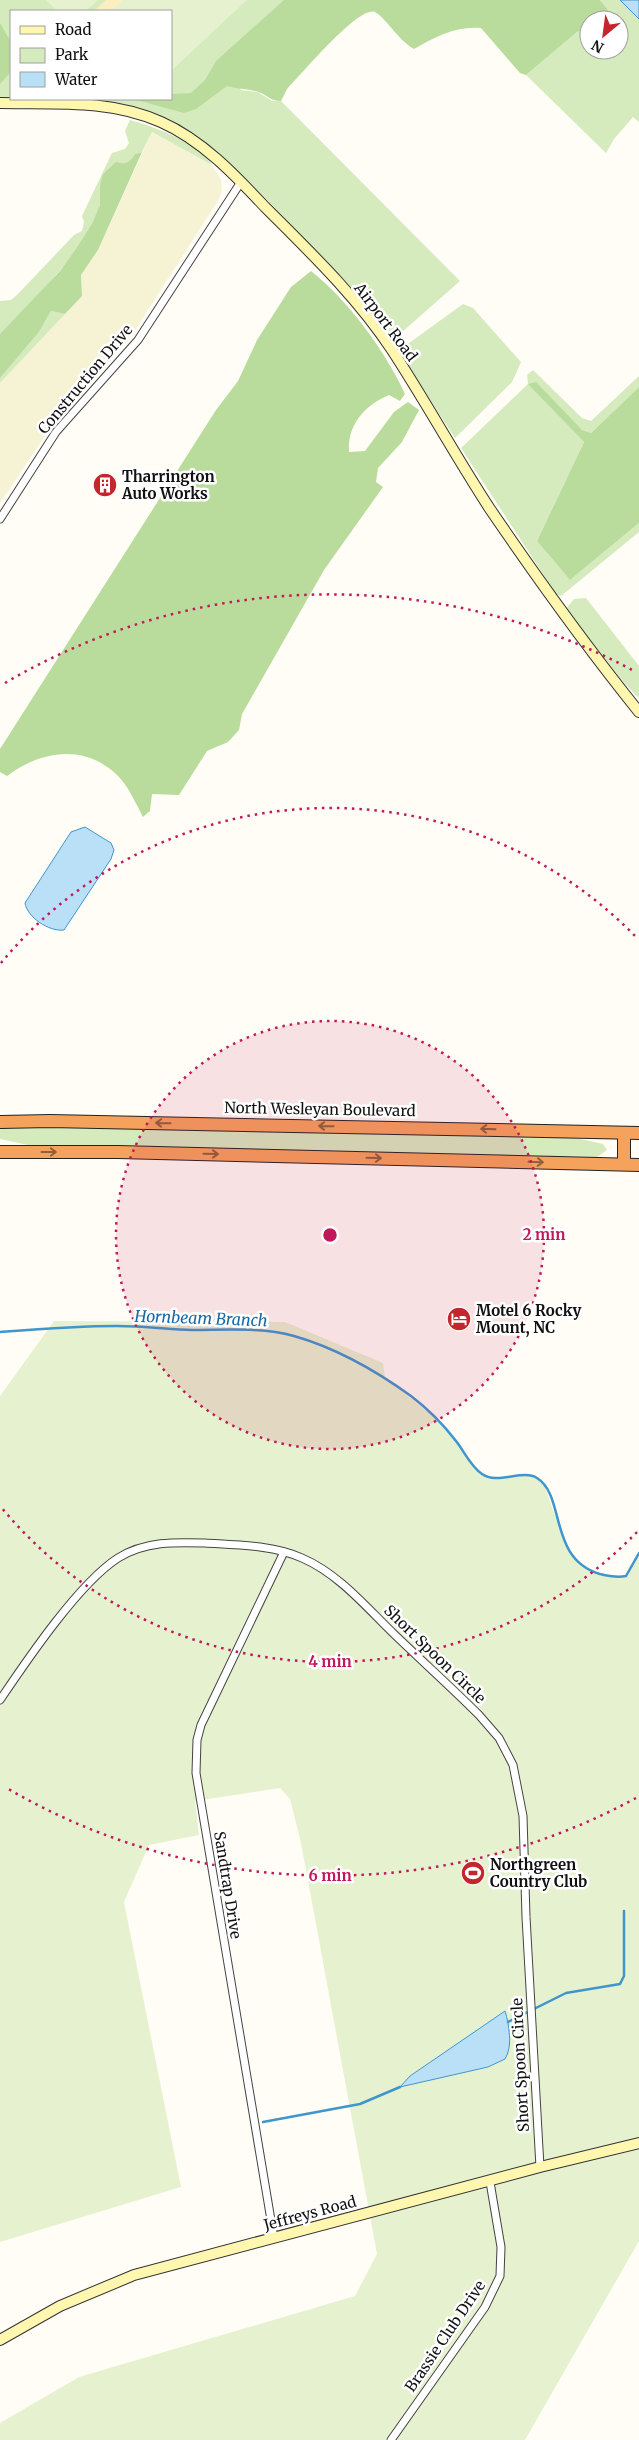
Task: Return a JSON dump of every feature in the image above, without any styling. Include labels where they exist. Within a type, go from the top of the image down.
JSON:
[{"type":"highway","name":"North Wesleyan Boulevard","points":[[0,1122],[59,1121],[639,1133]]},
{"type":"highway","points":[[624,1133],[624,1164]]},
{"type":"highway","points":[[0,1152],[112,1152],[639,1165]]},
{"type":"main road","name":"Airport Road","points":[[0,104],[92,104],[131,111],[161,122],[188,137],[241,182],[328,270],[391,348],[489,507],[563,614],[639,712]]},
{"type":"main road","name":"Jeffreys Road","points":[[0,2340],[60,2306],[120,2280],[540,2167],[639,2143]]},
{"type":"street","name":"Construction Drive","points":[[0,518],[56,432],[138,340],[241,182]]},
{"type":"street","name":"Short Spoon Circle","points":[[0,1700],[77,1597],[105,1568],[130,1551],[163,1543],[184,1542],[256,1547],[284,1552],[314,1563],[342,1584],[485,1721],[499,1738],[513,1765],[523,1816],[526,1917],[540,2167]]},
{"type":"street","name":"Sandtrap Drive","points":[[274,2238],[219,1916],[196,1773],[196,1756],[197,1740],[208,1710],[284,1552]]},
{"type":"street","name":"Brassie Club Drive","points":[[391,2440],[485,2306],[500,2276],[501,2247],[490,2182]]},
{"type":"shaded area","points":[[152,132],[212,165],[221,180],[222,190],[219,199],[135,330],[55,421],[0,503],[0,383],[82,296],[81,275],[98,250]]},
{"type":"green space","points":[[0,0],[328,0],[240,90],[258,92],[272,101],[281,101],[460,281],[401,333],[394,338],[389,336],[340,276],[252,184],[195,135],[177,124],[117,103],[73,100],[172,100],[172,10],[10,10],[10,98],[0,98]]},
{"type":"green space","points":[[46,0],[98,0],[87,10],[56,10]]},
{"type":"green space","points":[[124,0],[247,0],[172,70],[172,10],[113,10]]},
{"type":"green space","points":[[284,0],[600,0],[608,10],[579,10],[579,31],[526,75],[520,73],[481,28],[454,31],[414,49],[403,41],[375,12],[367,13],[356,19],[330,43],[287,89],[281,101],[255,91],[227,86],[196,109],[184,113],[137,100],[172,100],[172,94],[191,93],[205,80],[216,61]]},
{"type":"green space","points":[[600,0],[639,0],[639,122],[633,117],[614,139],[606,153],[526,75],[579,31],[579,60],[629,60],[629,10],[608,10]]},
{"type":"green space","points":[[0,23],[10,40],[10,73],[0,84]]},
{"type":"green space","points":[[130,120],[163,131],[186,142],[212,165],[152,132],[142,152],[135,154],[129,163],[100,185],[100,204],[95,219],[73,254],[42,291],[0,334],[0,301],[11,300],[17,295],[74,235],[82,231],[84,222],[82,216],[112,153],[125,149],[129,143],[125,131]]},
{"type":"green space","points":[[142,152],[98,250],[81,275],[82,296],[65,314],[51,311],[39,332],[0,378],[0,334],[60,271],[76,249],[92,224],[100,205],[100,185],[103,174],[116,162],[127,162],[135,154]]},
{"type":"green space","points":[[311,271],[339,297],[365,328],[388,361],[405,394],[400,401],[389,395],[365,410],[354,425],[349,442],[349,452],[365,451],[394,412],[408,402],[419,410],[402,442],[378,468],[376,482],[383,487],[324,570],[242,714],[239,730],[228,742],[207,751],[179,795],[152,794],[150,811],[143,817],[132,795],[121,779],[104,765],[91,758],[62,754],[48,756],[20,767],[7,776],[0,772],[0,749],[216,410],[238,381],[257,340],[291,287]]},
{"type":"green space","points":[[463,304],[473,308],[521,362],[512,382],[455,438],[407,365],[403,354],[405,346]]},
{"type":"green space","points":[[51,311],[65,314],[0,383],[0,378],[39,332]]},
{"type":"green space","points":[[533,370],[582,418],[591,421],[639,376],[639,387],[591,433],[582,430],[529,384],[584,442],[537,541],[570,580],[639,523],[639,532],[561,596],[556,594],[461,448],[528,384],[527,375]]},
{"type":"green space","points":[[536,382],[582,430],[591,433],[639,387],[639,523],[570,580],[537,541],[584,442],[528,384]]},
{"type":"green space","points":[[586,598],[639,666],[639,698],[625,684],[566,609],[574,599]]},
{"type":"green space","points":[[2,1128],[576,1138],[603,1144],[607,1150],[597,1157],[28,1145],[0,1139],[0,1130]]},
{"type":"green space","name":"Northgreen Country Club","points":[[54,1321],[285,1322],[383,1363],[385,1378],[437,1419],[480,1473],[486,1477],[500,1478],[529,1475],[537,1478],[544,1485],[562,1535],[575,1559],[582,1567],[604,1575],[626,1576],[639,1553],[639,2241],[525,2440],[0,2440],[0,2423],[79,2377],[355,2296],[377,2254],[301,1843],[290,1799],[280,1788],[195,1801],[199,1835],[149,1845],[124,1902],[181,2187],[0,2242],[0,1396]]},
{"type":"sand","points":[[106,0],[124,0],[113,10],[95,10]]},
{"type":"water","points":[[620,0],[639,0],[639,19]]},
{"type":"water","points":[[85,827],[111,843],[114,850],[111,859],[64,930],[52,929],[34,918],[25,903],[71,832]]},
{"type":"water","points":[[505,2011],[510,2042],[505,2059],[488,2067],[400,2087],[410,2076]]},
{"type":"waterway","name":"Hornbeam Branch","points":[[0,1332],[73,1327],[126,1326],[192,1330],[269,1331],[310,1341],[355,1361],[411,1396],[441,1423],[474,1467],[482,1474],[495,1478],[525,1475],[537,1478],[546,1487],[552,1498],[565,1542],[572,1555],[584,1566],[603,1575],[626,1576],[639,1553]]},
{"type":"waterway","points":[[508,2022],[566,1993],[620,1984],[624,1976],[624,1911]]},
{"type":"waterway","points":[[263,2122],[360,2104],[400,2087]]},
{"type":"place","name":"Tharrington Auto Works","points":[[105,485]]},
{"type":"place","name":"Motel 6 Rocky Mount, NC","points":[[459,1319]]},
{"type":"place","name":"Northgreen Country Club","points":[[473,1873]]}]
